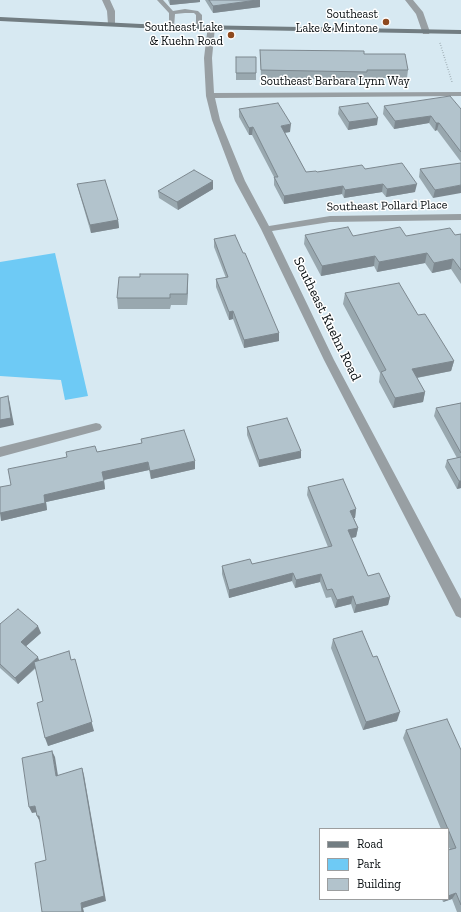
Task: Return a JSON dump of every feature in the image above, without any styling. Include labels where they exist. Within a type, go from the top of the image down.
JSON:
[{"type":"main road","points":[[0,19],[200,27],[461,32]]},
{"type":"street","points":[[106,0],[110,11],[112,24]]},
{"type":"street","points":[[409,0],[420,14],[426,32]]},
{"type":"street","name":"Southeast Kuehn Road","points":[[211,27],[208,58],[210,96],[216,120],[240,181],[266,229],[329,360],[461,612]]},
{"type":"street","name":"Southeast Barbara Lynn Way","points":[[210,96],[280,94],[459,94]]},
{"type":"street","name":"Southeast Pollard Place","points":[[266,229],[330,219],[461,217]]},
{"type":"street","points":[[0,452],[96,427]]},
{"type":"lane","points":[[160,0],[172,13]]},
{"type":"lane","points":[[172,13],[185,11],[196,12],[199,15],[200,27]]},
{"type":"lane","points":[[170,26],[172,13]]},
{"type":"path","points":[[437,32],[459,94]]},
{"type":"green space","points":[[55,253],[88,396],[65,400],[61,380],[0,376],[0,262]]},
{"type":"building","points":[[209,0],[257,0],[213,6]]},
{"type":"building","points":[[260,50],[364,51],[364,54],[405,54],[408,70],[367,70],[367,72],[261,70]]},
{"type":"building","points":[[236,57],[256,57],[256,73],[236,73]]},
{"type":"building","points":[[450,96],[461,109],[461,152],[439,123],[436,123],[431,116],[395,121],[384,106]]},
{"type":"building","points":[[278,103],[291,124],[281,126],[306,172],[317,172],[362,165],[365,169],[402,163],[417,184],[387,189],[383,184],[345,190],[343,186],[284,196],[274,177],[278,177],[253,127],[249,128],[239,109]]},
{"type":"building","points":[[368,103],[378,118],[349,122],[339,107]]},
{"type":"building","points":[[461,163],[461,185],[435,190],[420,169]]},
{"type":"building","points":[[194,170],[213,181],[177,202],[158,191]]},
{"type":"building","points":[[105,180],[118,220],[90,225],[77,184]]},
{"type":"building","points":[[348,227],[353,236],[400,227],[406,236],[450,228],[455,235],[461,234],[461,270],[453,259],[434,263],[427,253],[379,262],[375,256],[322,266],[305,235]]},
{"type":"building","points":[[235,235],[243,253],[245,253],[279,333],[244,340],[233,311],[229,312],[216,279],[228,277],[214,239]]},
{"type":"building","points":[[140,274],[188,274],[187,294],[170,294],[170,298],[117,298],[119,277],[140,277]]},
{"type":"building","points":[[399,283],[418,315],[425,314],[454,361],[412,369],[425,392],[395,398],[381,372],[386,370],[345,293]]},
{"type":"building","points":[[8,396],[11,418],[0,420],[0,398]]},
{"type":"building","points":[[461,403],[461,453],[436,408]]},
{"type":"building","points":[[287,418],[301,451],[259,460],[247,427]]},
{"type":"building","points":[[184,430],[195,461],[150,471],[148,462],[102,472],[104,481],[44,495],[45,503],[0,513],[0,487],[11,485],[8,469],[67,457],[66,452],[95,446],[97,452],[142,443],[141,439]]},
{"type":"building","points":[[461,457],[461,481],[459,481],[447,460]]},
{"type":"building","points":[[343,479],[356,509],[350,511],[358,528],[348,530],[368,576],[379,573],[390,597],[356,605],[353,596],[337,600],[332,589],[327,590],[321,574],[296,580],[293,573],[229,590],[222,566],[250,559],[252,564],[332,546],[308,487]]},
{"type":"building","points":[[18,609],[38,626],[21,642],[38,657],[15,678],[0,664],[0,624]]},
{"type":"building","points":[[362,631],[373,657],[377,656],[400,712],[366,722],[333,639]]},
{"type":"building","points":[[69,651],[71,660],[75,659],[92,722],[45,738],[37,703],[43,701],[34,662]]},
{"type":"building","points":[[447,719],[461,750],[461,905],[456,893],[449,896],[449,850],[456,848],[449,828],[448,828],[406,730]]},
{"type":"building","points":[[52,751],[56,776],[82,768],[104,896],[81,903],[82,912],[42,912],[35,863],[46,860],[39,816],[37,816],[35,806],[29,807],[22,758]]},
{"type":"place","name":"Southeast Lake & Mintone","points":[[386,22]]},
{"type":"place","name":"Southeast Lake & Kuehn Road","points":[[231,35]]}]
